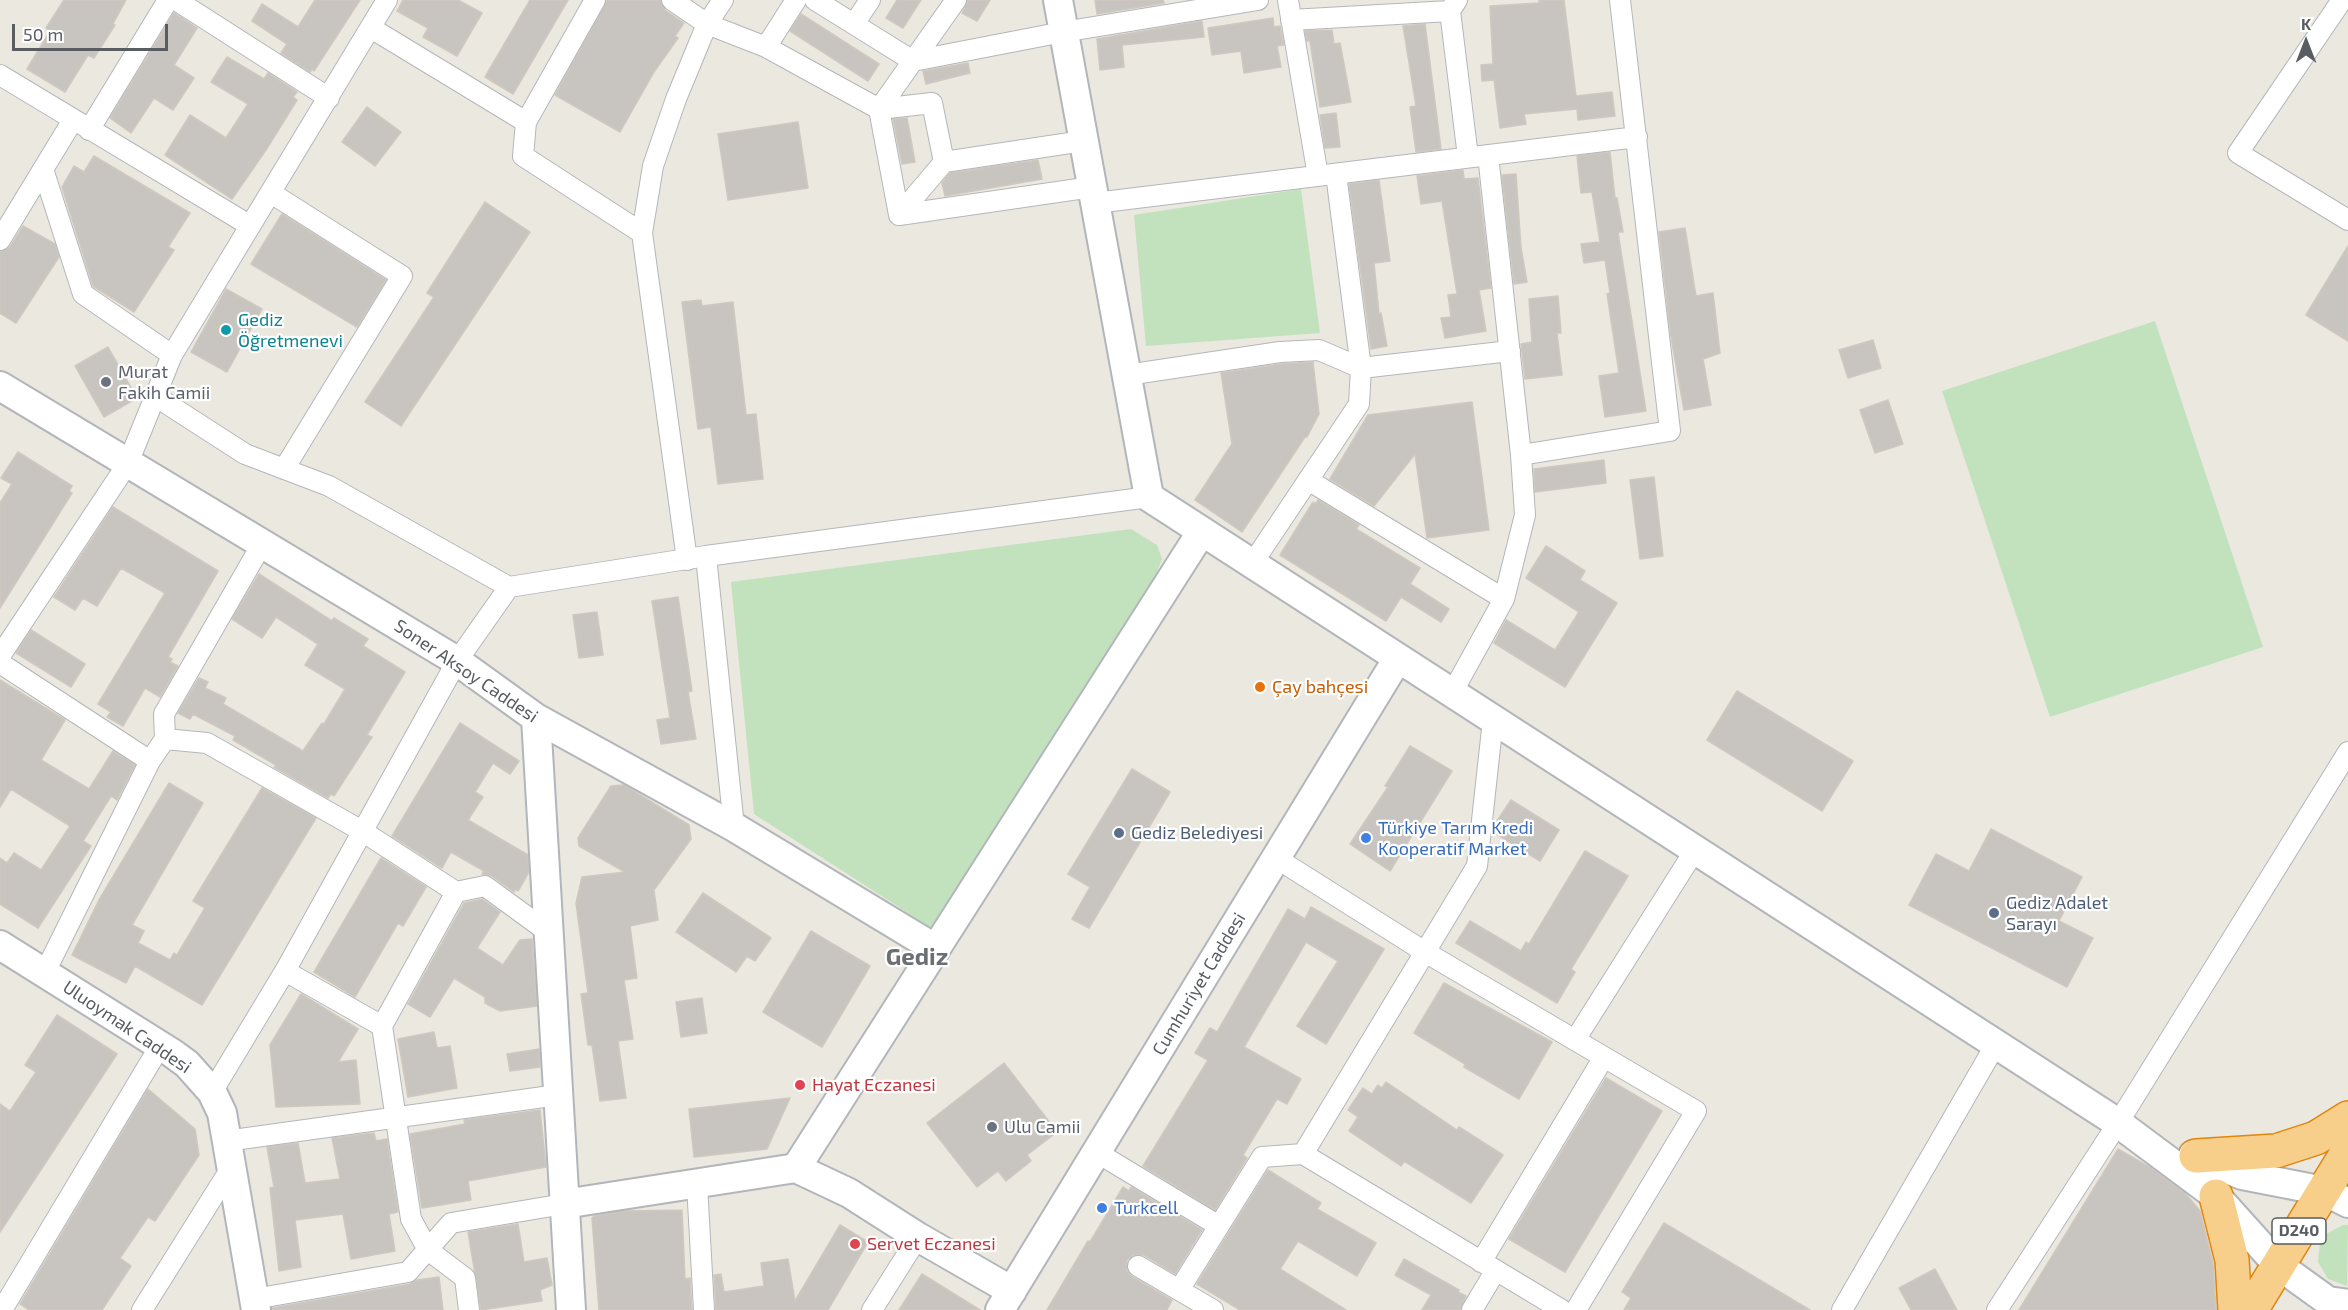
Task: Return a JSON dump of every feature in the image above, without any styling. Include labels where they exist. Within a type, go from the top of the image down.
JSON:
[{"type":"highway","points":[[2196,1156],[2276,1151],[2316,1138],[2348,1118]]},
{"type":"highway","name":"D240","points":[[2251,1310],[2278,1264],[2336,1197],[2348,1151]]},
{"type":"highway","points":[[2216,1196],[2232,1260],[2235,1310]]},
{"type":"street","points":[[0,240],[43,169],[81,125],[168,0]]},
{"type":"street","points":[[176,0],[328,98]]},
{"type":"street","points":[[0,656],[128,463],[172,355],[387,0]]},
{"type":"street","points":[[595,0],[526,122],[523,156],[642,233]]},
{"type":"street","points":[[672,0],[707,24],[766,47],[879,109],[932,103],[944,162]]},
{"type":"street","points":[[723,0],[707,24],[676,99],[653,166],[642,233],[696,558],[734,827]]},
{"type":"street","points":[[766,47],[796,0]]},
{"type":"street","points":[[815,0],[913,61],[1226,3],[1258,0]]},
{"type":"street","points":[[854,24],[870,0]]},
{"type":"street","points":[[899,215],[879,109],[956,0]]},
{"type":"street","points":[[1058,0],[1149,497]]},
{"type":"street","points":[[1252,564],[1359,404],[1361,368],[1327,175],[1288,0]]},
{"type":"street","points":[[1521,455],[1671,431],[1620,0]]},
{"type":"street","points":[[2342,0],[2238,153],[2348,220]]},
{"type":"street","points":[[1291,20],[1453,6],[1510,351],[1525,515],[1504,599],[1452,693]]},
{"type":"street","points":[[370,28],[526,122]]},
{"type":"street","points":[[0,75],[249,225]]},
{"type":"street","points":[[899,215],[1327,175],[1637,137]]},
{"type":"street","points":[[899,215],[944,162],[1083,141]]},
{"type":"street","points":[[43,169],[83,294],[172,355]]},
{"type":"street","points":[[271,193],[402,276],[284,469]]},
{"type":"street","points":[[1126,375],[1280,352],[1319,350],[1361,368],[1510,351]]},
{"type":"street","name":"Soner Aksoy Caddesi","points":[[0,386],[457,661],[536,718],[734,827],[936,949]]},
{"type":"street","points":[[155,396],[245,454],[329,486],[509,587],[696,558],[1149,497],[2118,1123],[2216,1196],[2278,1264],[2328,1301],[2348,1304]]},
{"type":"street","points":[[1308,480],[1504,599]]},
{"type":"street","points":[[796,1168],[1202,531]]},
{"type":"street","points":[[45,972],[150,761],[165,738],[164,714],[262,543]]},
{"type":"street","points":[[212,1092],[285,971],[457,661],[509,587]]},
{"type":"street","name":"Cumhuriyet Caddesi","points":[[1006,1300],[1398,658]]},
{"type":"street","points":[[0,663],[150,761]]},
{"type":"street","points":[[536,718],[571,1310]]},
{"type":"street","points":[[1302,1154],[1478,866],[1493,720]]},
{"type":"street","points":[[165,738],[207,743],[362,831],[456,892],[485,886],[548,932]]},
{"type":"street","points":[[1997,1310],[2118,1123],[2348,752]]},
{"type":"street","points":[[1575,1040],[1695,850]]},
{"type":"street","points":[[1276,858],[1425,952],[1696,1112],[1576,1310]]},
{"type":"street","points":[[456,892],[382,1026],[411,1219],[428,1250],[465,1278],[469,1310]]},
{"type":"street","name":"Uluoymak Caddesi","points":[[0,945],[187,1064],[212,1092],[222,1113],[254,1304]]},
{"type":"street","points":[[285,971],[382,1026]]},
{"type":"street","points":[[1842,1310],[1996,1044]]},
{"type":"street","points":[[2,1310],[160,1046]]},
{"type":"street","points":[[1472,1310],[1488,1266],[1604,1057]]},
{"type":"street","points":[[141,1310],[229,1155],[396,1117],[558,1095]]},
{"type":"street","points":[[2118,1123],[2242,1175],[2336,1197]]},
{"type":"street","points":[[1096,1152],[1219,1226]]},
{"type":"street","points":[[1188,1300],[1219,1226],[1262,1157],[1302,1154],[1562,1310]]},
{"type":"street","points":[[254,1304],[408,1272],[451,1223],[796,1168],[849,1193],[1006,1300]]},
{"type":"street","points":[[697,1184],[704,1310]]},
{"type":"street","points":[[872,1310],[918,1238]]},
{"type":"street","points":[[1138,1266],[1188,1300],[1213,1310]]},
{"type":"green space","points":[[1301,189],[1320,333],[1146,346],[1134,215]]},
{"type":"green space","points":[[2155,321],[2263,647],[2050,717],[1942,391]]},
{"type":"green space","points":[[1131,529],[1157,545],[1162,559],[1154,580],[933,929],[754,814],[731,582]]},
{"type":"green space","points":[[2343,1225],[2348,1225],[2347,1286],[2328,1279],[2318,1262],[2320,1243],[2326,1234]]},
{"type":"building","points":[[64,0],[126,0],[113,24],[115,25],[94,58],[88,55],[65,92],[27,69],[50,31],[46,28]]},
{"type":"building","points":[[315,0],[360,0],[314,71],[312,69],[310,72],[281,53],[287,44],[252,21],[262,4],[298,27]]},
{"type":"building","points":[[403,0],[458,0],[482,13],[457,56],[423,37],[428,28],[397,11]]},
{"type":"building","points":[[530,0],[568,0],[513,94],[485,77]]},
{"type":"building","points":[[607,0],[660,0],[665,10],[684,23],[675,36],[678,38],[654,72],[620,132],[555,95]]},
{"type":"building","points":[[897,0],[921,0],[903,28],[886,18]]},
{"type":"building","points":[[968,0],[990,0],[977,21],[962,13]]},
{"type":"building","points":[[1095,0],[1163,0],[1164,3],[1097,14]]},
{"type":"building","points":[[1539,0],[1564,0],[1576,96],[1612,92],[1615,116],[1578,120],[1577,109],[1524,114],[1526,124],[1500,128],[1494,80],[1482,81],[1481,65],[1493,64],[1490,6],[1539,3]]},
{"type":"building","points":[[174,13],[197,28],[174,65],[194,78],[173,110],[154,98],[131,133],[110,118]]},
{"type":"building","points":[[801,14],[879,64],[868,81],[790,31]]},
{"type":"building","points":[[1273,18],[1274,27],[1280,26],[1284,45],[1277,46],[1281,67],[1244,73],[1241,51],[1212,55],[1208,28]]},
{"type":"building","points":[[1202,21],[1204,37],[1122,45],[1124,67],[1100,70],[1097,39]]},
{"type":"building","points":[[1425,24],[1441,149],[1416,152],[1410,107],[1416,106],[1403,26]]},
{"type":"building","points":[[1332,30],[1334,44],[1340,43],[1351,102],[1320,107],[1310,41],[1307,41],[1305,31]]},
{"type":"building","points":[[227,57],[264,79],[268,73],[297,92],[293,97],[297,100],[232,199],[165,155],[190,115],[226,138],[248,104],[211,82]]},
{"type":"building","points":[[968,63],[970,73],[926,84],[923,71]]},
{"type":"building","points":[[367,107],[401,132],[375,166],[342,142]]},
{"type":"building","points":[[1336,113],[1340,147],[1325,148],[1320,115]]},
{"type":"building","points":[[907,118],[915,162],[902,164],[893,119]]},
{"type":"building","points":[[798,122],[808,188],[728,200],[718,134]]},
{"type":"building","points":[[1610,152],[1615,198],[1617,198],[1623,232],[1618,232],[1646,411],[1605,417],[1599,376],[1619,373],[1607,294],[1610,293],[1605,260],[1584,263],[1581,244],[1600,242],[1592,192],[1581,193],[1577,156]]},
{"type":"building","points":[[94,156],[190,213],[168,247],[174,250],[134,312],[93,286],[62,187],[74,166],[84,172]]},
{"type":"building","points":[[1038,160],[1042,179],[945,196],[942,183],[950,173]]},
{"type":"building","points":[[1463,170],[1464,179],[1478,178],[1491,288],[1479,290],[1486,331],[1445,338],[1441,318],[1451,317],[1448,295],[1457,294],[1442,201],[1421,204],[1417,176]]},
{"type":"building","points":[[1516,174],[1521,248],[1527,282],[1514,284],[1502,175]]},
{"type":"building","points":[[1379,180],[1390,261],[1374,263],[1379,314],[1381,313],[1387,346],[1371,349],[1349,184]]},
{"type":"building","points":[[485,202],[530,232],[401,426],[365,402],[434,297],[427,293]]},
{"type":"building","points":[[282,214],[386,280],[357,327],[251,264]]},
{"type":"building","points":[[23,226],[55,244],[59,257],[16,323],[0,313],[0,252],[10,247]]},
{"type":"building","points":[[1685,228],[1696,296],[1713,293],[1720,353],[1703,359],[1711,405],[1684,410],[1671,337],[1659,232]]},
{"type":"building","points":[[2348,246],[2348,341],[2306,315]]},
{"type":"building","name":"Gediz Öğretmenevi","points":[[226,289],[262,309],[227,372],[191,352]]},
{"type":"building","points":[[1558,296],[1561,333],[1557,333],[1562,375],[1525,379],[1521,344],[1532,342],[1529,299]]},
{"type":"building","points":[[701,300],[702,306],[733,302],[746,415],[756,414],[763,479],[718,484],[711,427],[698,429],[682,302]]},
{"type":"building","points":[[1873,340],[1881,368],[1848,378],[1839,350]]},
{"type":"building","name":"Murat Fakih Camii","points":[[108,347],[137,398],[104,417],[75,366]]},
{"type":"building","points":[[1313,362],[1319,414],[1307,437],[1242,532],[1195,500],[1232,444],[1221,373],[1281,364]]},
{"type":"building","points":[[1888,400],[1903,444],[1875,453],[1860,410]]},
{"type":"building","points":[[1472,402],[1489,530],[1427,538],[1415,454],[1374,506],[1330,479],[1368,415]]},
{"type":"building","points":[[18,452],[72,486],[69,491],[72,493],[0,608],[0,503],[12,484],[1,478]]},
{"type":"building","points":[[1604,460],[1606,483],[1535,492],[1534,469]]},
{"type":"building","points":[[1654,477],[1663,556],[1640,559],[1630,480]]},
{"type":"building","points":[[1318,500],[1359,525],[1356,529],[1420,568],[1410,584],[1449,609],[1441,622],[1401,597],[1386,621],[1280,555],[1313,502],[1315,504]]},
{"type":"building","points":[[113,507],[218,571],[168,657],[172,659],[170,662],[178,666],[160,697],[145,688],[123,726],[107,717],[111,712],[98,704],[165,593],[121,568],[97,606],[83,598],[75,610],[54,597]]},
{"type":"building","points":[[1546,546],[1585,571],[1580,580],[1617,603],[1565,687],[1494,643],[1506,620],[1555,650],[1579,612],[1526,578]]},
{"type":"building","points":[[259,574],[332,621],[334,618],[368,639],[363,646],[405,672],[367,735],[372,737],[334,796],[331,794],[328,798],[233,740],[235,736],[193,714],[190,719],[178,713],[199,678],[208,682],[205,688],[226,698],[223,704],[303,751],[322,723],[324,724],[345,689],[305,665],[318,644],[276,617],[262,638],[232,619]]},
{"type":"building","points":[[678,597],[692,691],[688,692],[696,739],[661,744],[657,720],[670,718],[652,601]]},
{"type":"building","points":[[597,612],[603,655],[579,658],[573,615]]},
{"type":"building","points":[[31,630],[85,664],[71,687],[16,653]]},
{"type":"building","points":[[0,680],[65,720],[41,760],[89,789],[113,751],[135,765],[117,800],[111,796],[83,841],[91,846],[38,928],[0,904],[0,858],[7,863],[14,853],[41,870],[70,826],[11,789],[0,807]]},
{"type":"building","points":[[1737,691],[1853,761],[1822,811],[1707,740]]},
{"type":"building","points":[[460,723],[519,761],[510,774],[493,763],[475,792],[483,797],[468,820],[528,855],[529,872],[518,891],[515,889],[514,892],[492,876],[482,874],[484,871],[451,852],[442,868],[392,836]]},
{"type":"building","points":[[1410,746],[1452,771],[1390,871],[1350,844],[1388,787],[1385,786]]},
{"type":"building","name":"Gediz Belediyesi","points":[[1132,769],[1170,792],[1089,928],[1072,919],[1090,887],[1068,874]]},
{"type":"building","points":[[169,783],[203,803],[132,925],[144,931],[138,943],[170,960],[174,953],[177,955],[205,908],[193,901],[262,788],[316,818],[202,1005],[135,966],[126,983],[72,955],[99,900]]},
{"type":"building","points":[[624,785],[689,825],[691,839],[654,890],[658,920],[630,926],[637,978],[624,980],[633,1039],[618,1041],[626,1098],[600,1101],[592,1045],[588,1045],[581,994],[588,993],[576,903],[582,877],[625,872],[579,846],[578,838],[611,786]]},
{"type":"building","points":[[1511,800],[1559,830],[1540,861],[1493,832],[1493,827]]},
{"type":"building","name":"Gediz Adalet Sarayı","points":[[1991,829],[2082,877],[2059,921],[2093,938],[2067,987],[1909,905],[1936,854],[1969,871]]},
{"type":"building","points":[[1585,851],[1628,876],[1571,969],[1575,972],[1557,1003],[1456,943],[1470,921],[1521,951],[1526,942],[1529,944]]},
{"type":"building","points":[[381,858],[426,887],[403,926],[398,923],[355,997],[314,972]]},
{"type":"building","points":[[703,893],[771,938],[755,961],[747,956],[736,972],[676,932]]},
{"type":"building","points":[[482,899],[500,912],[477,948],[503,965],[520,940],[532,939],[537,1006],[500,1011],[485,1003],[485,997],[454,978],[430,1017],[408,1004],[464,903]]},
{"type":"building","points":[[1311,907],[1384,949],[1326,1044],[1297,1026],[1338,961],[1306,942],[1244,1047],[1301,1079],[1287,1104],[1277,1099],[1243,1155],[1247,1158],[1215,1210],[1143,1166],[1208,1060],[1195,1053],[1210,1028],[1217,1032],[1288,909],[1305,919]]},
{"type":"building","points":[[811,931],[870,966],[822,1047],[763,1012]]},
{"type":"building","points":[[1444,983],[1552,1042],[1519,1099],[1464,1067],[1465,1064],[1414,1033]]},
{"type":"building","points":[[301,994],[358,1029],[338,1062],[356,1060],[360,1104],[276,1107],[270,1045]]},
{"type":"building","points":[[702,998],[707,1033],[681,1037],[676,1002]]},
{"type":"building","points":[[57,1015],[117,1054],[0,1232],[0,1104],[10,1111],[36,1072],[25,1065]]},
{"type":"building","points":[[434,1032],[437,1048],[450,1046],[457,1088],[408,1097],[398,1039]]},
{"type":"building","points":[[539,1049],[540,1067],[510,1071],[507,1054]]},
{"type":"building","name":"Ulu Camii","points":[[1004,1063],[1057,1132],[1027,1155],[1031,1161],[1006,1181],[998,1171],[977,1187],[927,1123]]},
{"type":"building","points":[[1606,1078],[1662,1111],[1565,1272],[1509,1239]]},
{"type":"building","points":[[1386,1082],[1457,1130],[1459,1127],[1503,1155],[1471,1203],[1404,1161],[1401,1166],[1349,1131],[1358,1117],[1348,1110],[1363,1088],[1372,1094],[1378,1085],[1382,1088]]},
{"type":"building","points":[[148,1089],[195,1129],[199,1155],[155,1221],[148,1217],[120,1258],[131,1266],[102,1310],[29,1310],[20,1304]]},
{"type":"building","points":[[790,1098],[767,1149],[694,1157],[689,1109]]},
{"type":"building","points":[[540,1110],[546,1167],[468,1181],[471,1200],[422,1208],[410,1134],[465,1124],[464,1120]]},
{"type":"building","points":[[374,1133],[376,1141],[387,1139],[398,1212],[389,1214],[395,1251],[351,1259],[343,1214],[295,1220],[301,1267],[279,1271],[270,1188],[274,1187],[267,1147],[298,1143],[305,1183],[340,1179],[332,1138]]},
{"type":"building","points":[[2118,1149],[2151,1168],[2186,1194],[2200,1211],[2213,1263],[2216,1310],[2019,1310]]},
{"type":"building","points":[[1268,1170],[1321,1203],[1317,1209],[1376,1243],[1357,1276],[1298,1241],[1280,1269],[1346,1310],[1240,1310],[1197,1284]]},
{"type":"building","points":[[1123,1187],[1129,1191],[1131,1187],[1202,1230],[1175,1274],[1144,1255],[1133,1255],[1127,1260],[1127,1271],[1131,1276],[1172,1300],[1167,1310],[1047,1310],[1088,1241],[1090,1242]]},
{"type":"building","points":[[682,1210],[685,1279],[690,1278],[692,1310],[599,1310],[592,1218],[624,1211]]},
{"type":"building","points":[[1664,1223],[1810,1310],[1624,1310],[1631,1298],[1622,1292]]},
{"type":"building","points":[[518,1224],[524,1262],[547,1258],[552,1285],[540,1290],[542,1301],[481,1310],[468,1232]]},
{"type":"building","points":[[840,1225],[868,1242],[828,1310],[716,1310],[714,1275],[721,1274],[724,1292],[764,1286],[761,1263],[788,1259],[795,1301]]},
{"type":"building","points":[[1404,1259],[1466,1296],[1460,1310],[1422,1310],[1431,1295],[1395,1275]]},
{"type":"building","points":[[1935,1269],[1957,1310],[1911,1310],[1899,1288]]},
{"type":"building","points":[[922,1274],[980,1310],[899,1310]]},
{"type":"building","points":[[439,1277],[443,1310],[272,1310],[272,1308]]},
{"type":"place","name":"Gediz Öğretmenevi","points":[[226,330]]},
{"type":"place","name":"Murat Fakih Camii","points":[[106,382]]},
{"type":"place","name":"Çay bahçesi","points":[[1260,687]]},
{"type":"place","name":"Gediz Belediyesi","points":[[1119,833]]},
{"type":"place","name":"Türkiye Tarım Kredi Kooperatif Market","points":[[1366,838]]},
{"type":"place","name":"Gediz Adalet Sarayı","points":[[1994,913]]},
{"type":"place","name":"Hayat Eczanesi","points":[[800,1085]]},
{"type":"place","name":"Ulu Camii","points":[[992,1127]]},
{"type":"place","name":"Turkcell","points":[[1102,1208]]},
{"type":"place","name":"Servet Eczanesi","points":[[855,1244]]},
{"type":"district","name":"Gediz","points":[[917,957]]}]
